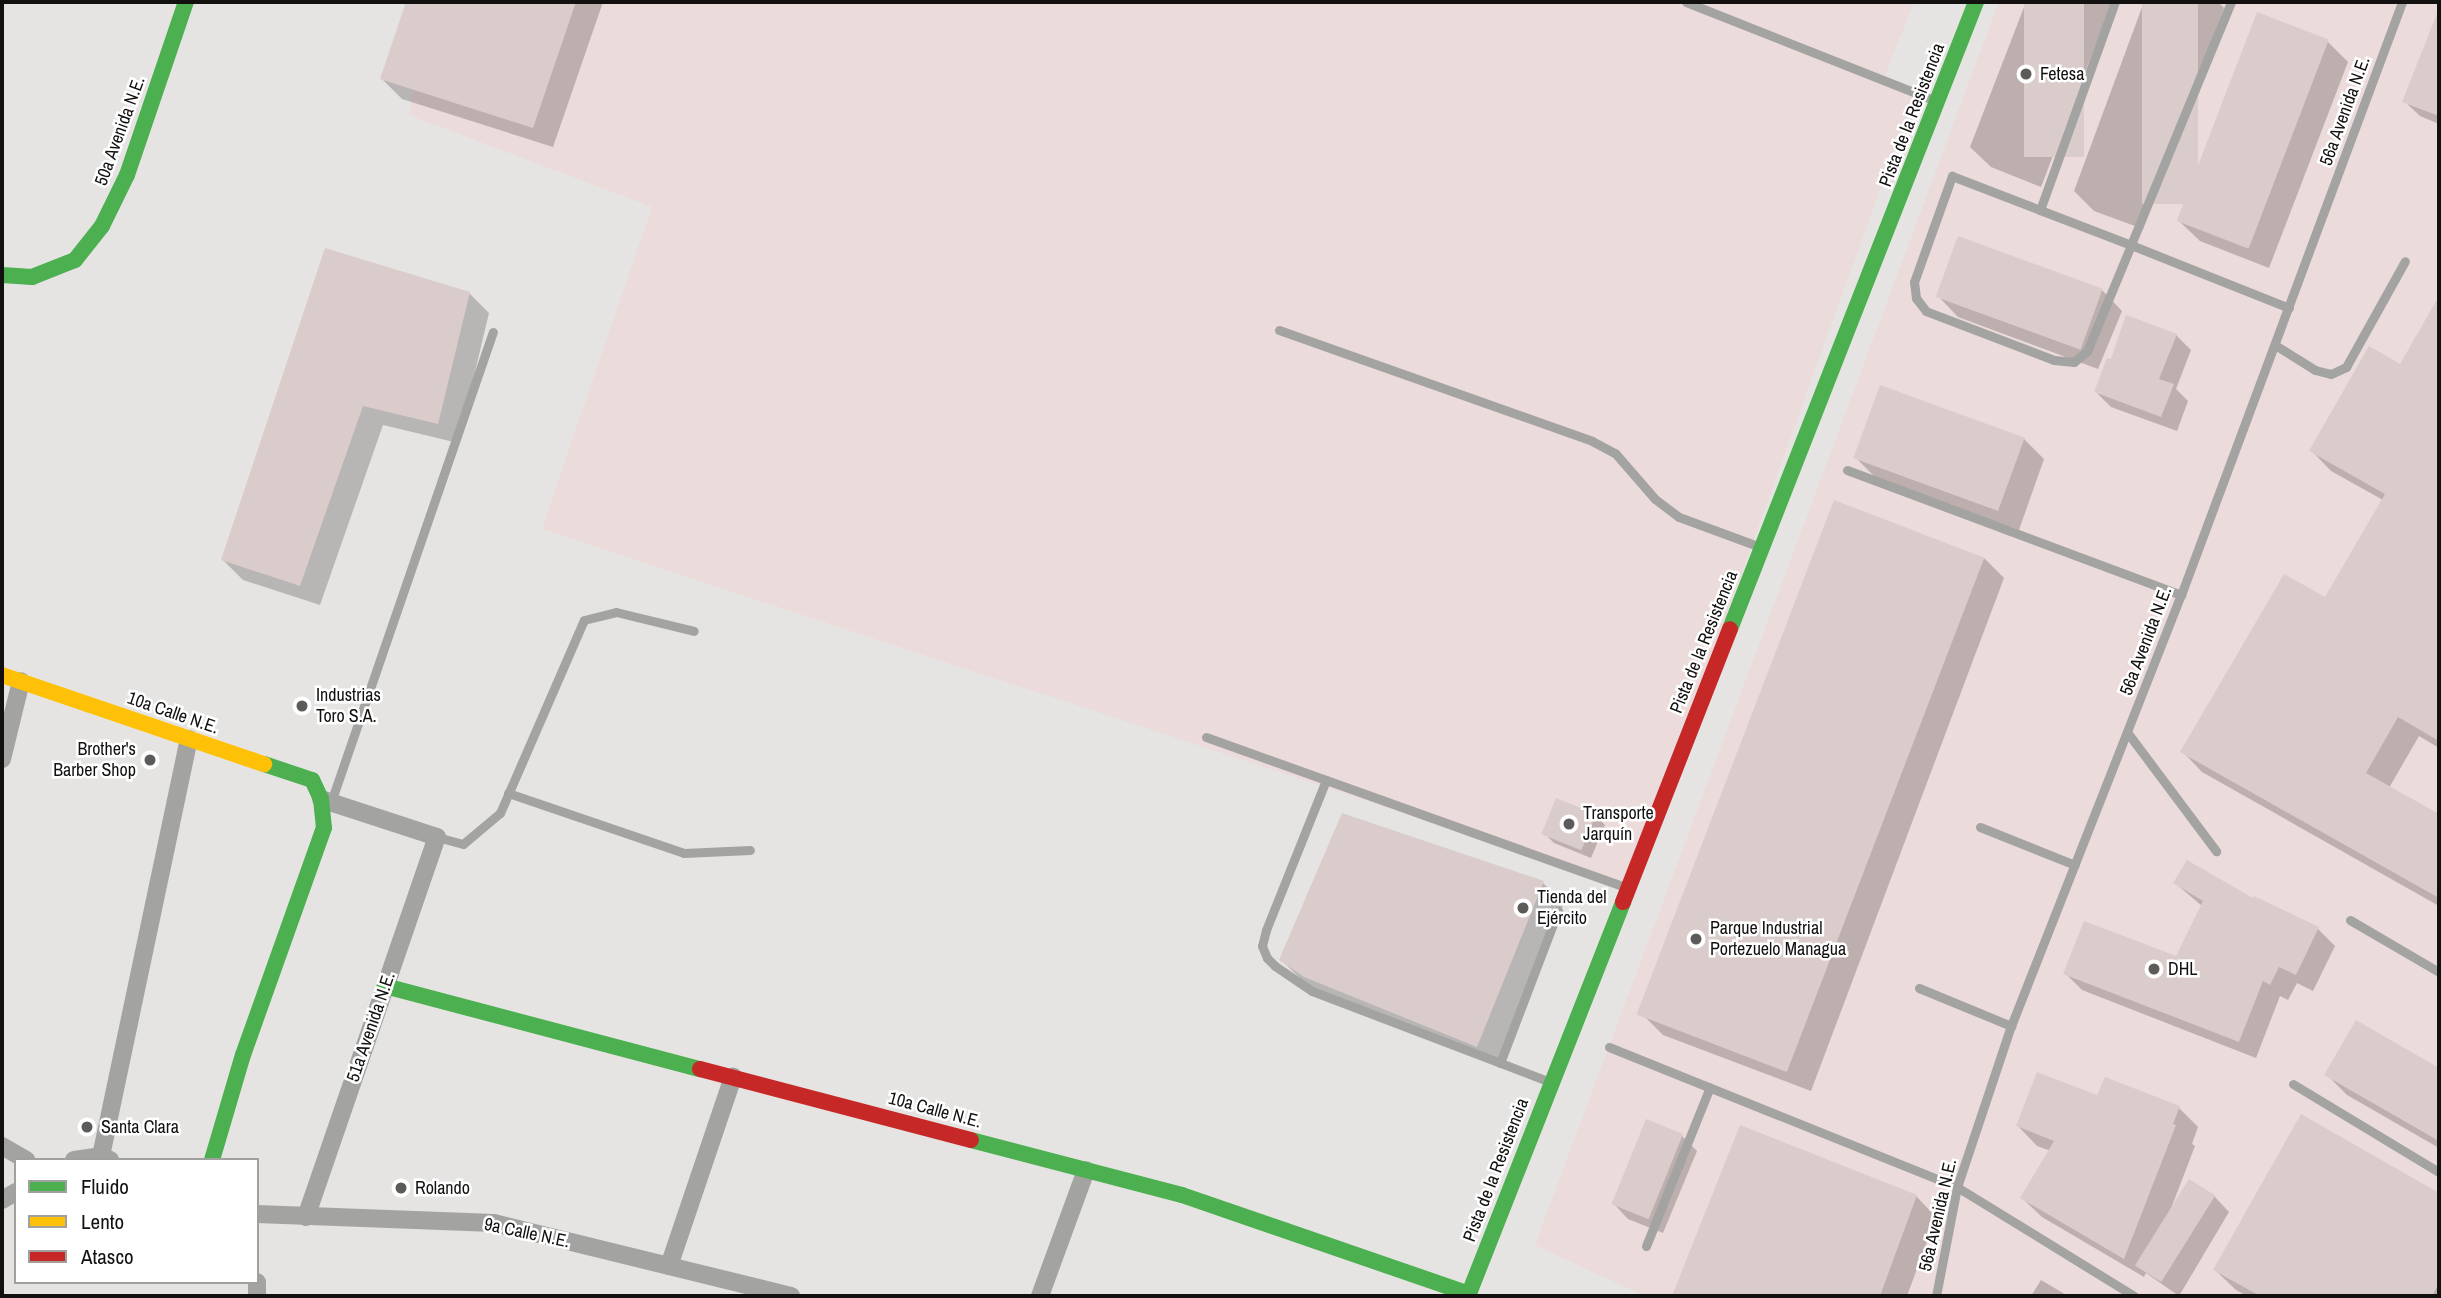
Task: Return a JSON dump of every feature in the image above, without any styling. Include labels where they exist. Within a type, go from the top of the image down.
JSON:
[{"type":"street","name":"50a Avenida N.E.","points":[[2,275],[32,277],[75,260],[102,226],[127,176],[186,2]]},
{"type":"street","name":"Pista de la Resistencia","points":[[1468,1295],[1976,2]]},
{"type":"street","name":"10a Calle N.E.","points":[[2,675],[312,780],[326,800]]},
{"type":"street","points":[[2,759],[21,681]]},
{"type":"street","points":[[105,1158],[189,738]]},
{"type":"street","points":[[213,1158],[243,1055],[324,828],[326,800],[437,837]]},
{"type":"street","name":"51a Avenida N.E.","points":[[306,1217],[437,837]]},
{"type":"street","name":"10a Calle N.E.","points":[[385,986],[1182,1195],[1468,1295]]},
{"type":"street","points":[[669,1266],[733,1077]]},
{"type":"street","points":[[2,1146],[23,1158]]},
{"type":"street","points":[[1041,1296],[1086,1170]]},
{"type":"street","name":"9a Calle N.E.","points":[[259,1214],[494,1223],[791,1296]]},
{"type":"lane","points":[[1686,2],[1938,101]]},
{"type":"lane","points":[[2040,210],[2115,2]]},
{"type":"lane","points":[[2231,2],[2131,246],[2087,351],[2074,362],[2054,360],[1927,311],[1916,298],[1914,282],[1952,176],[2040,210],[2131,246],[2290,308]]},
{"type":"lane","name":"56a Avenida N.E.","points":[[1936,1296],[1956,1187],[2011,1026],[2181,596],[2402,2]]},
{"type":"lane","points":[[2275,345],[2315,370],[2331,374],[2346,367],[2405,261]]},
{"type":"lane","points":[[1279,330],[1591,441],[1615,453],[1655,499],[1679,517],[1762,548]]},
{"type":"lane","points":[[326,800],[493,332]]},
{"type":"lane","points":[[1847,470],[2181,596]]},
{"type":"lane","points":[[437,837],[463,844],[500,813],[584,620],[616,612],[694,632]]},
{"type":"lane","points":[[2127,732],[2216,850]]},
{"type":"lane","points":[[1206,737],[1628,887]]},
{"type":"lane","points":[[1326,780],[1266,930],[1262,946],[1267,958],[1275,967],[1312,990],[1551,1082]]},
{"type":"lane","points":[[508,793],[684,853],[750,850]]},
{"type":"lane","points":[[1980,827],[2075,865]]},
{"type":"lane","points":[[1500,1063],[1558,911]]},
{"type":"lane","points":[[2350,920],[2439,972]]},
{"type":"lane","points":[[1919,988],[2011,1026]]},
{"type":"lane","points":[[1609,1047],[1956,1187],[2134,1296]]},
{"type":"lane","points":[[2293,1084],[2439,1172]]},
{"type":"lane","points":[[1646,1246],[1710,1087]]},
{"type":"shaded area","points":[[427,2],[1914,2],[1882,82],[1915,93],[1628,887],[542,529],[652,207],[409,115]]},
{"type":"shaded area","points":[[1999,2],[2439,2],[2439,1296],[1644,1296],[1535,1245]]},
{"type":"building","points":[[406,2],[576,2],[533,128],[380,79]]},
{"type":"building","points":[[2024,2],[2084,2],[2084,157],[2024,157]]},
{"type":"building","points":[[2142,2],[2198,2],[2198,204],[2142,204]]},
{"type":"building","points":[[2439,11],[2439,116],[2402,102]]},
{"type":"building","points":[[2257,12],[2329,40],[2249,249],[2177,221]]},
{"type":"building","points":[[1958,236],[2103,289],[2080,350],[1936,297]]},
{"type":"building","points":[[325,248],[470,292],[438,424],[363,406],[300,586],[221,560]]},
{"type":"building","points":[[2439,296],[2439,741],[2398,717],[2366,773],[2439,814],[2439,898],[2180,752],[2284,574],[2325,597],[2385,494],[2309,451],[2369,346],[2400,364]]},
{"type":"building","points":[[2126,315],[2177,334],[2159,379],[2174,384],[2161,417],[2094,392],[2107,358],[2111,359]]},
{"type":"building","points":[[1880,385],[2025,438],[1998,511],[1853,458]]},
{"type":"building","points":[[1834,500],[1984,558],[1787,1072],[1637,1014]]},
{"type":"building","name":"Transporte Jarquín","points":[[1556,798],[1596,814],[1581,850],[1541,834]]},
{"type":"building","points":[[1342,813],[1544,881],[1477,1047],[1304,977],[1279,960]]},
{"type":"building","points":[[2187,860],[2253,898],[2254,896],[2319,927],[2296,975],[2279,967],[2270,985],[2263,981],[2239,1042],[2063,974],[2084,921],[2176,956],[2203,901],[2173,883]]},
{"type":"building","points":[[2356,1020],[2439,1068],[2439,1141],[2324,1075]]},
{"type":"building","points":[[2037,1072],[2097,1095],[2105,1077],[2180,1106],[2173,1124],[2176,1125],[2124,1259],[2020,1198],[2054,1141],[2016,1126]]},
{"type":"building","points":[[2301,1114],[2439,1193],[2439,1283],[2432,1296],[2260,1296],[2213,1270]]},
{"type":"building","points":[[1646,1119],[1683,1134],[1649,1219],[1612,1204]]},
{"type":"building","points":[[1740,1125],[1917,1195],[1880,1296],[1672,1296]]},
{"type":"building","points":[[2189,1179],[2215,1195],[2161,1282],[2135,1266]]},
{"type":"traffic: fast","points":[[2,275],[32,277],[75,260],[102,226],[127,175],[186,2]]},
{"type":"traffic: fast","points":[[1730,629],[1976,2]]},
{"type":"traffic: fast","points":[[213,1158],[243,1055],[324,828],[321,799],[312,780],[264,764]]},
{"type":"traffic: fast","points":[[1468,1296],[1623,902]]},
{"type":"traffic: fast","points":[[385,986],[700,1069]]},
{"type":"traffic: fast","points":[[971,1140],[1182,1195],[1469,1294]]},
{"type":"traffic: slow","points":[[2,675],[264,764]]},
{"type":"traffic: jam","points":[[1623,902],[1730,629]]},
{"type":"traffic: jam","points":[[700,1069],[971,1140]]},
{"type":"place","name":"Fetesa","points":[[2026,74]]},
{"type":"place","name":"Industrias Toro S.A.","points":[[302,706]]},
{"type":"place","name":"Brother's Barber Shop","points":[[150,760]]},
{"type":"place","name":"Transporte Jarquín","points":[[1569,824]]},
{"type":"place","name":"Tienda del Ejército","points":[[1523,908]]},
{"type":"place","name":"Parque Industrial Portezuelo Managua","points":[[1696,939]]},
{"type":"place","name":"DHL","points":[[2154,969]]},
{"type":"place","name":"Santa Clara","points":[[87,1127]]},
{"type":"place","name":"Rolando","points":[[401,1188]]}]
